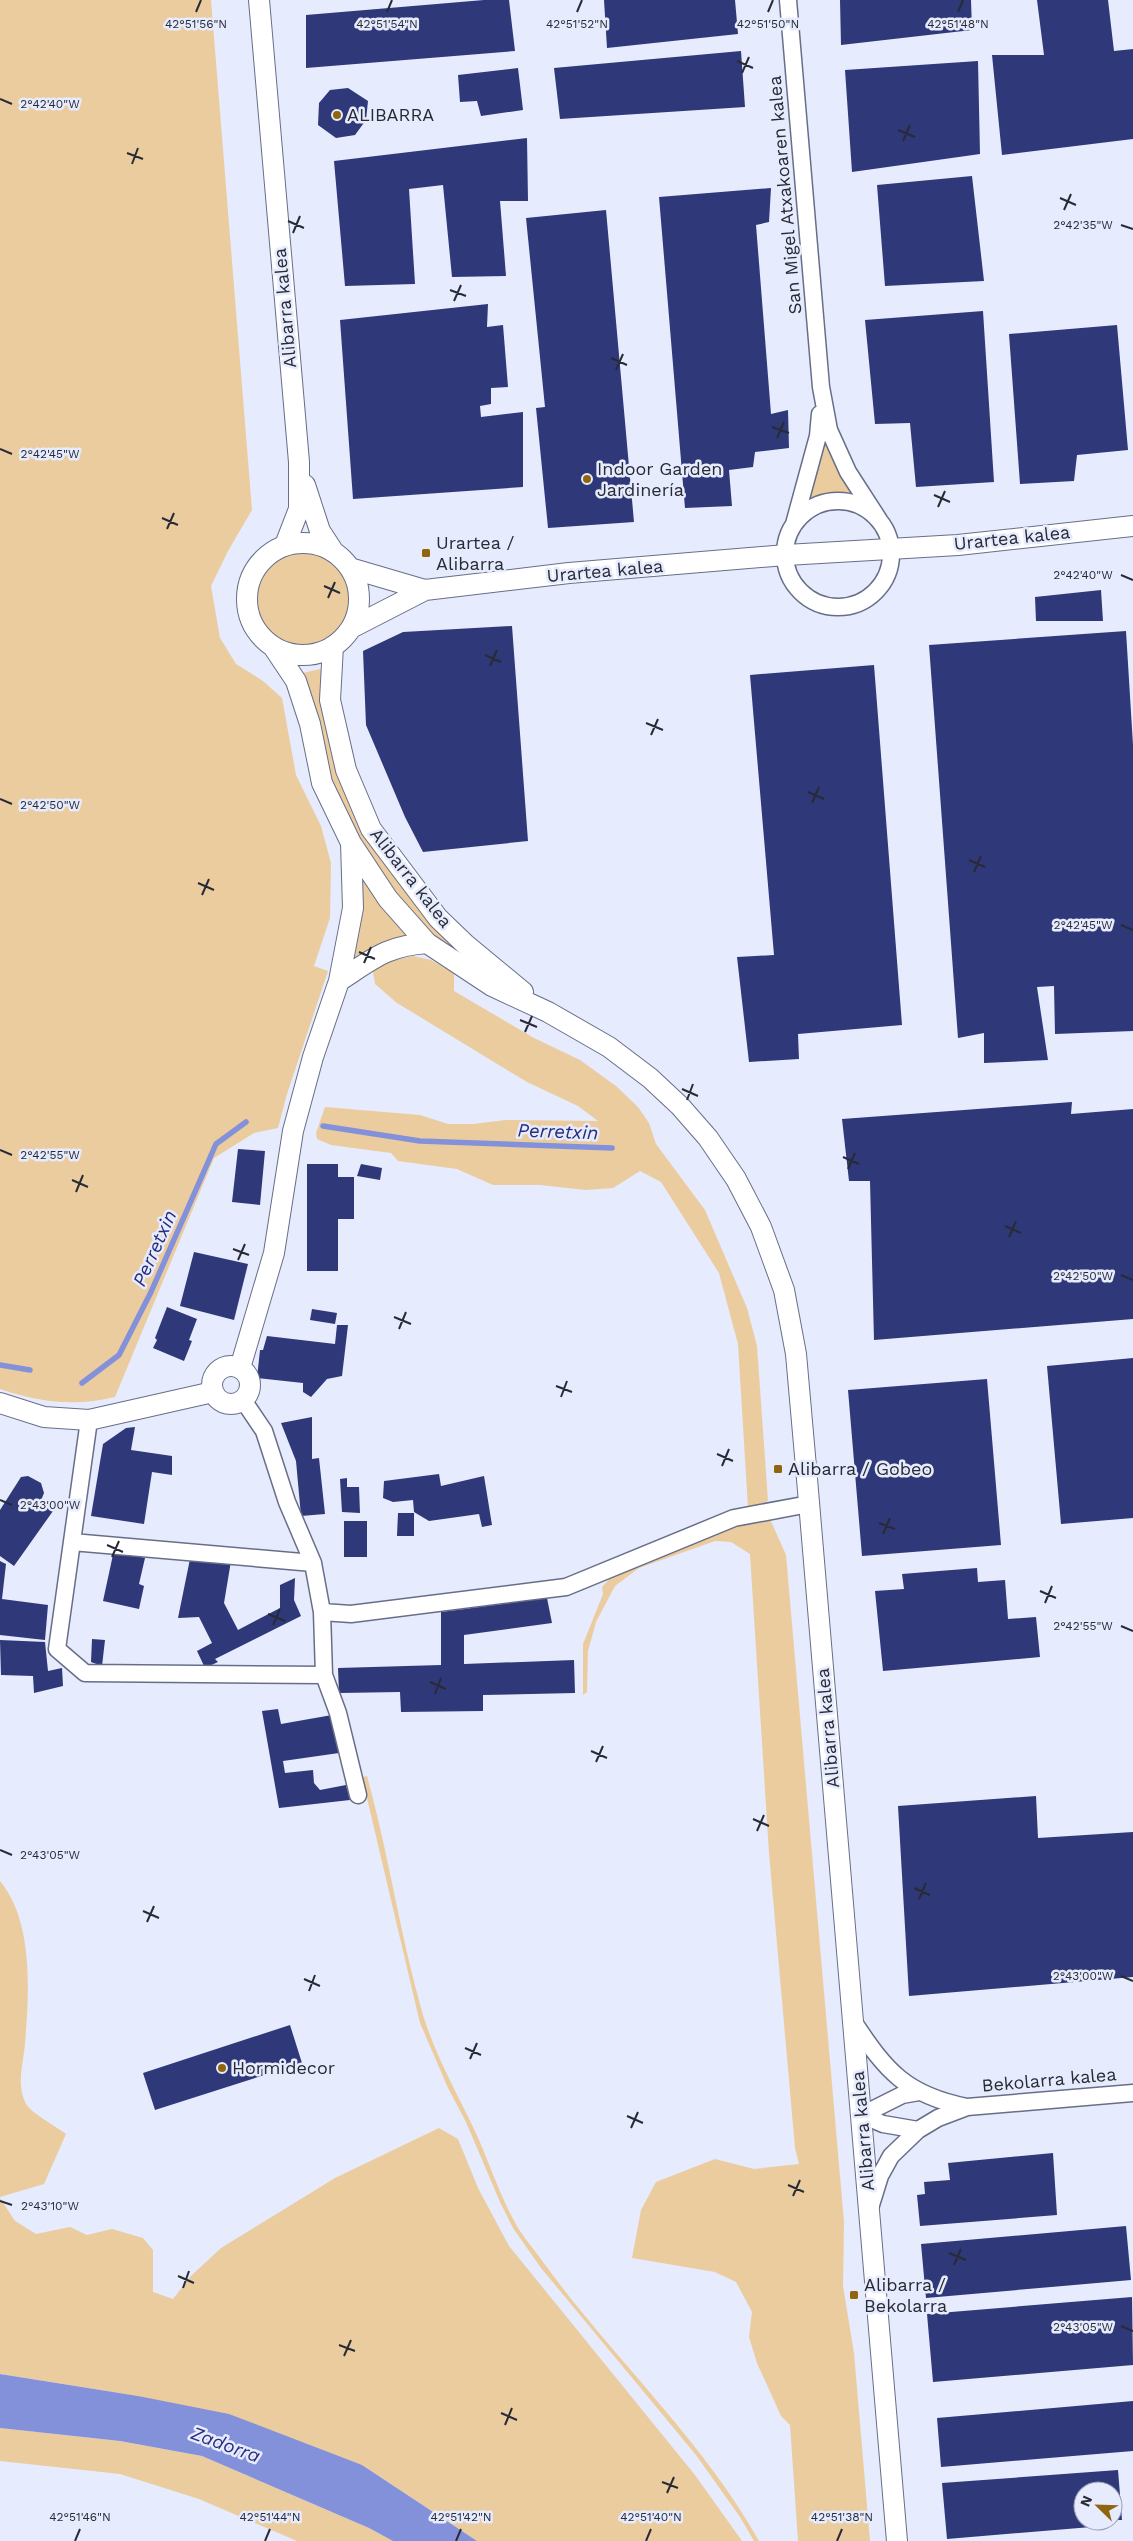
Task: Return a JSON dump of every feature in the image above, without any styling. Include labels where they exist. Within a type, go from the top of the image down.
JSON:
[{"type":"street","name":"Alibarra kalea","points":[[259,0],[299,466],[299,510],[285,545]]},
{"type":"street","name":"San Migel Atxakoaren kalea","points":[[788,0],[821,387],[829,430],[848,472],[879,520]]},
{"type":"street","name":"San Migel Atxakoaren kalea","points":[[793,527],[818,436],[821,387]]},
{"type":"street","name":"Alibarra kalea","points":[[299,466],[320,531],[333,551]]},
{"type":"street","points":[[834,502],[851,503],[866,509],[879,520],[887,534],[891,549],[890,565],[885,579],[877,591],[865,600],[852,606],[837,607],[823,605],[810,599],[798,589],[790,577],[786,555],[793,527],[811,510],[834,502]]},
{"type":"street","name":"Urartea kalea","points":[[351,628],[425,590],[569,573],[786,555],[958,545],[1133,526]]},
{"type":"street","points":[[301,542],[318,544],[333,551],[350,568],[358,587],[358,608],[351,628],[333,646],[314,654],[294,654],[274,648],[262,638],[253,625],[248,609],[247,593],[251,578],[259,563],[271,552],[285,545],[301,542]]},
{"type":"street","name":"Urartea kalea","points":[[350,568],[425,590]]},
{"type":"street","name":"Alibarra kalea","points":[[333,646],[330,700],[346,770],[371,829],[438,918],[465,944],[548,1012]]},
{"type":"street","name":"Alibarra kalea","points":[[274,648],[296,681],[310,724],[322,783],[351,843],[388,899],[427,943],[492,986],[548,1012],[609,1047],[650,1078],[691,1119],[736,1179],[761,1227],[784,1290],[796,1354],[897,2541]]},
{"type":"street","points":[[240,1368],[274,1253],[293,1131],[313,1057],[339,981],[353,908],[351,843]]},
{"type":"street","points":[[339,981],[378,955],[402,945],[427,943]]},
{"type":"street","points":[[228,1366],[240,1368],[248,1377],[250,1390],[243,1400],[235,1404],[226,1404],[218,1400],[213,1392],[212,1381],[218,1371],[228,1366]]},
{"type":"street","points":[[0,1403],[44,1417],[89,1420],[213,1392]]},
{"type":"street","points":[[243,1400],[264,1431],[287,1502],[313,1563],[322,1612],[324,1675],[338,1713],[358,1795]]},
{"type":"street","points":[[89,1420],[57,1649],[85,1672],[324,1675]]},
{"type":"street","points":[[322,1612],[351,1614],[566,1587],[734,1518],[808,1504]]},
{"type":"street","points":[[72,1542],[313,1563]]},
{"type":"street","name":"Bekolarra kalea","points":[[853,2021],[875,2054],[897,2078],[919,2092],[946,2103],[967,2107],[1133,2093]]},
{"type":"street","points":[[862,2115],[902,2095],[919,2092]]},
{"type":"street","name":"Bekolarra kalea","points":[[870,2210],[880,2176],[892,2156],[918,2130],[938,2118],[967,2107]]},
{"type":"street","points":[[862,2115],[883,2124],[918,2130]]},
{"type":"shaded area","points":[[0,0],[211,0],[252,510],[228,551],[211,586],[220,638],[236,664],[263,681],[282,698],[296,775],[321,826],[331,863],[330,918],[314,966],[328,971],[287,1094],[278,1128],[254,1133],[214,1158],[115,1397],[86,1402],[43,1400],[0,1389]]},
{"type":"shaded area","points":[[825,422],[858,495],[831,493],[805,500],[823,453]]},
{"type":"shaded area","points":[[303,551],[321,554],[336,565],[347,580],[350,598],[347,616],[336,631],[321,642],[303,645],[285,642],[270,631],[259,616],[256,598],[259,580],[270,565],[285,554]]},
{"type":"shaded area","points":[[325,668],[344,777],[471,957],[464,960],[443,944],[404,907],[386,885],[356,839],[333,791],[298,674]]},
{"type":"shaded area","points":[[360,871],[410,936],[371,948],[352,964]]},
{"type":"shaded area","points":[[413,956],[431,960],[454,973],[454,991],[534,1038],[580,1060],[616,1086],[638,1107],[649,1123],[656,1144],[705,1210],[747,1308],[757,1346],[768,1501],[748,1508],[738,1344],[719,1273],[661,1182],[640,1171],[613,1188],[586,1190],[540,1185],[493,1185],[457,1169],[398,1161],[391,1153],[331,1145],[317,1139],[316,1133],[325,1107],[420,1115],[448,1124],[473,1124],[506,1120],[598,1121],[578,1106],[527,1082],[397,1003],[375,984],[373,972],[382,963]]},
{"type":"shaded area","points":[[759,1519],[770,1519],[786,1555],[844,2222],[843,2286],[854,2353],[870,2541],[798,2541],[790,2425],[781,2416],[757,2363],[749,2337],[752,2312],[736,2282],[715,2272],[632,2258],[641,2210],[656,2182],[715,2159],[754,2169],[799,2164],[795,2148],[769,1853],[750,1554],[731,1542],[715,1541],[639,1568],[615,1586],[596,1622],[588,1651],[587,1692],[583,1695],[583,1644],[603,1594],[602,1587],[614,1574],[694,1540]]},
{"type":"shaded area","points":[[367,1776],[415,1985],[428,2030],[518,2228],[575,2304],[712,2469],[737,2504],[759,2541],[754,2541],[740,2517],[696,2455],[541,2268],[513,2228],[420,2023],[362,1777]]},
{"type":"shaded area","points":[[0,1881],[11,1898],[19,1917],[27,1959],[28,2003],[21,2090],[26,2104],[33,2112],[66,2134],[44,2184],[0,2197]]},
{"type":"shaded area","points":[[439,2128],[458,2139],[478,2188],[509,2246],[695,2475],[742,2541],[477,2541],[362,2465],[138,2396],[0,2374],[0,2198],[15,2221],[36,2234],[70,2227],[87,2235],[112,2229],[143,2238],[153,2250],[153,2292],[173,2299],[191,2276],[221,2248],[335,2178]]},
{"type":"shaded area","points":[[0,2428],[120,2441],[202,2456],[369,2528],[393,2541],[297,2541],[199,2499],[120,2474],[0,2461]]},
{"type":"water","name":"Zadorra","points":[[0,2374],[138,2396],[229,2414],[362,2465],[477,2541],[393,2541],[369,2528],[202,2456],[120,2441],[0,2428]]},
{"type":"building","points":[[484,0],[509,0],[515,51],[306,68],[306,15]]},
{"type":"building","points":[[604,0],[735,0],[738,34],[607,48]]},
{"type":"building","points":[[840,0],[971,0],[972,30],[841,45]]},
{"type":"building","points":[[1037,0],[1108,0],[1114,51],[1133,49],[1133,139],[1002,155],[992,55],[1044,55]]},
{"type":"building","points":[[741,51],[745,107],[560,119],[554,68]]},
{"type":"building","points":[[978,61],[980,154],[852,172],[845,70]]},
{"type":"building","points":[[518,68],[523,110],[481,116],[477,101],[460,102],[458,75]]},
{"type":"building","points":[[348,88],[368,101],[366,120],[355,135],[336,138],[318,125],[319,103],[330,90]]},
{"type":"building","points":[[527,138],[528,201],[500,201],[506,276],[452,277],[443,185],[409,189],[415,284],[345,286],[334,161]]},
{"type":"building","points":[[972,176],[984,281],[885,286],[877,185]]},
{"type":"building","points":[[771,188],[769,222],[756,225],[771,414],[788,410],[789,448],[755,452],[753,467],[729,470],[732,506],[685,508],[659,197]]},
{"type":"building","points":[[606,210],[634,522],[548,528],[536,408],[545,407],[526,218]]},
{"type":"building","points":[[488,304],[487,327],[503,325],[508,387],[491,388],[491,404],[480,406],[481,417],[523,412],[523,487],[353,499],[340,320]]},
{"type":"building","points":[[983,311],[994,482],[916,487],[910,423],[875,424],[865,320]]},
{"type":"building","points":[[1117,325],[1128,450],[1077,455],[1074,481],[1020,484],[1009,334]]},
{"type":"building","points":[[1101,590],[1103,621],[1036,621],[1035,597]]},
{"type":"building","points":[[512,626],[528,841],[423,852],[405,817],[366,725],[363,651],[403,632]]},
{"type":"building","points":[[1126,631],[1133,745],[1133,1031],[1055,1034],[1054,986],[1037,987],[1048,1060],[984,1063],[984,1033],[958,1038],[929,645]]},
{"type":"building","points":[[874,665],[902,1025],[798,1034],[799,1059],[749,1062],[737,957],[774,955],[750,675]]},
{"type":"building","points":[[1072,1102],[1071,1114],[1133,1109],[1133,1319],[874,1340],[870,1181],[849,1181],[842,1119]]},
{"type":"building","points":[[238,1149],[265,1151],[260,1205],[232,1202]]},
{"type":"building","points":[[307,1164],[338,1164],[338,1177],[354,1177],[354,1219],[338,1219],[338,1271],[307,1271]]},
{"type":"building","points":[[361,1164],[382,1168],[380,1180],[357,1176]]},
{"type":"building","points":[[194,1252],[248,1264],[234,1320],[180,1306]]},
{"type":"building","points":[[167,1307],[197,1319],[189,1340],[192,1341],[184,1361],[153,1348]]},
{"type":"building","points":[[312,1309],[337,1313],[335,1324],[310,1320]]},
{"type":"building","points":[[337,1325],[348,1325],[342,1376],[327,1379],[311,1397],[303,1392],[303,1383],[257,1378],[260,1350],[263,1350],[267,1336],[335,1344]]},
{"type":"building","points":[[1133,1358],[1133,1518],[1061,1524],[1047,1366]]},
{"type":"building","points":[[987,1379],[1001,1545],[862,1556],[848,1390]]},
{"type":"building","points":[[312,1417],[312,1459],[319,1458],[325,1514],[301,1516],[296,1461],[281,1423]]},
{"type":"building","points":[[135,1427],[131,1450],[172,1456],[172,1475],[152,1472],[144,1524],[91,1516],[103,1444],[126,1428]]},
{"type":"building","points":[[439,1474],[441,1486],[484,1476],[492,1525],[482,1527],[479,1514],[429,1521],[414,1512],[413,1500],[393,1502],[383,1498],[384,1481]]},
{"type":"building","points":[[28,1476],[41,1483],[44,1493],[40,1503],[53,1511],[14,1566],[0,1556],[0,1510],[21,1477]]},
{"type":"building","points":[[347,1478],[347,1487],[359,1487],[360,1513],[342,1512],[340,1479]]},
{"type":"building","points":[[398,1513],[414,1513],[414,1536],[397,1536]]},
{"type":"building","points":[[344,1521],[367,1521],[367,1557],[344,1557]]},
{"type":"building","points":[[114,1550],[145,1558],[139,1584],[144,1586],[139,1609],[103,1601]]},
{"type":"building","points":[[190,1559],[231,1561],[224,1603],[238,1630],[280,1608],[280,1585],[295,1578],[294,1600],[301,1616],[215,1659],[218,1662],[205,1668],[197,1651],[212,1643],[199,1617],[178,1618]]},
{"type":"building","points":[[0,1561],[6,1564],[2,1599],[48,1605],[45,1640],[0,1635]]},
{"type":"building","points":[[977,1568],[978,1582],[1005,1580],[1008,1619],[1036,1617],[1040,1657],[883,1671],[875,1591],[904,1589],[902,1574]]},
{"type":"building","points":[[547,1598],[552,1623],[464,1635],[464,1664],[574,1660],[575,1693],[483,1695],[483,1711],[401,1712],[400,1692],[339,1693],[338,1668],[441,1665],[441,1612]]},
{"type":"building","points":[[92,1639],[105,1640],[102,1666],[91,1662]]},
{"type":"building","points":[[0,1640],[45,1642],[48,1671],[62,1668],[63,1686],[34,1693],[33,1676],[1,1675]]},
{"type":"building","points":[[278,1709],[281,1724],[332,1715],[339,1753],[283,1761],[285,1773],[313,1770],[314,1783],[320,1790],[346,1785],[350,1800],[279,1808],[262,1711]]},
{"type":"building","points":[[1036,1796],[1038,1838],[1133,1832],[1133,1977],[909,1996],[898,1806]]},
{"type":"building","name":"Hormidecor","points":[[290,2025],[302,2063],[155,2110],[143,2073]]},
{"type":"building","points":[[1053,2153],[1057,2215],[920,2226],[917,2195],[925,2194],[924,2182],[950,2180],[948,2163]]},
{"type":"building","points":[[1126,2226],[1131,2280],[926,2298],[921,2244]]},
{"type":"building","points":[[1132,2297],[1133,2365],[933,2382],[927,2314]]},
{"type":"building","points":[[1133,2401],[1133,2451],[941,2467],[937,2418]]},
{"type":"building","points":[[1118,2470],[1119,2481],[1073,2481],[1073,2528],[947,2539],[942,2483]]},
{"type":"waterway","name":"Perretxin","points":[[82,1383],[119,1355],[151,1292],[216,1144],[246,1122]]},
{"type":"waterway","name":"Perretxin","points":[[323,1126],[420,1141],[612,1148]]},
{"type":"waterway","name":"Perretxin","points":[[0,1365],[30,1370]]},
{"type":"place","name":"ALIBARRA","points":[[337,115]]},
{"type":"place","name":"Indoor Garden Jardinería","points":[[587,479]]},
{"type":"place","name":"Urartea / Alibarra","points":[[426,553]]},
{"type":"place","name":"Alibarra / Gobeo","points":[[778,1469]]},
{"type":"place","name":"Hormidecor","points":[[222,2068]]},
{"type":"place","name":"Alibarra / Bekolarra","points":[[854,2295]]}]
